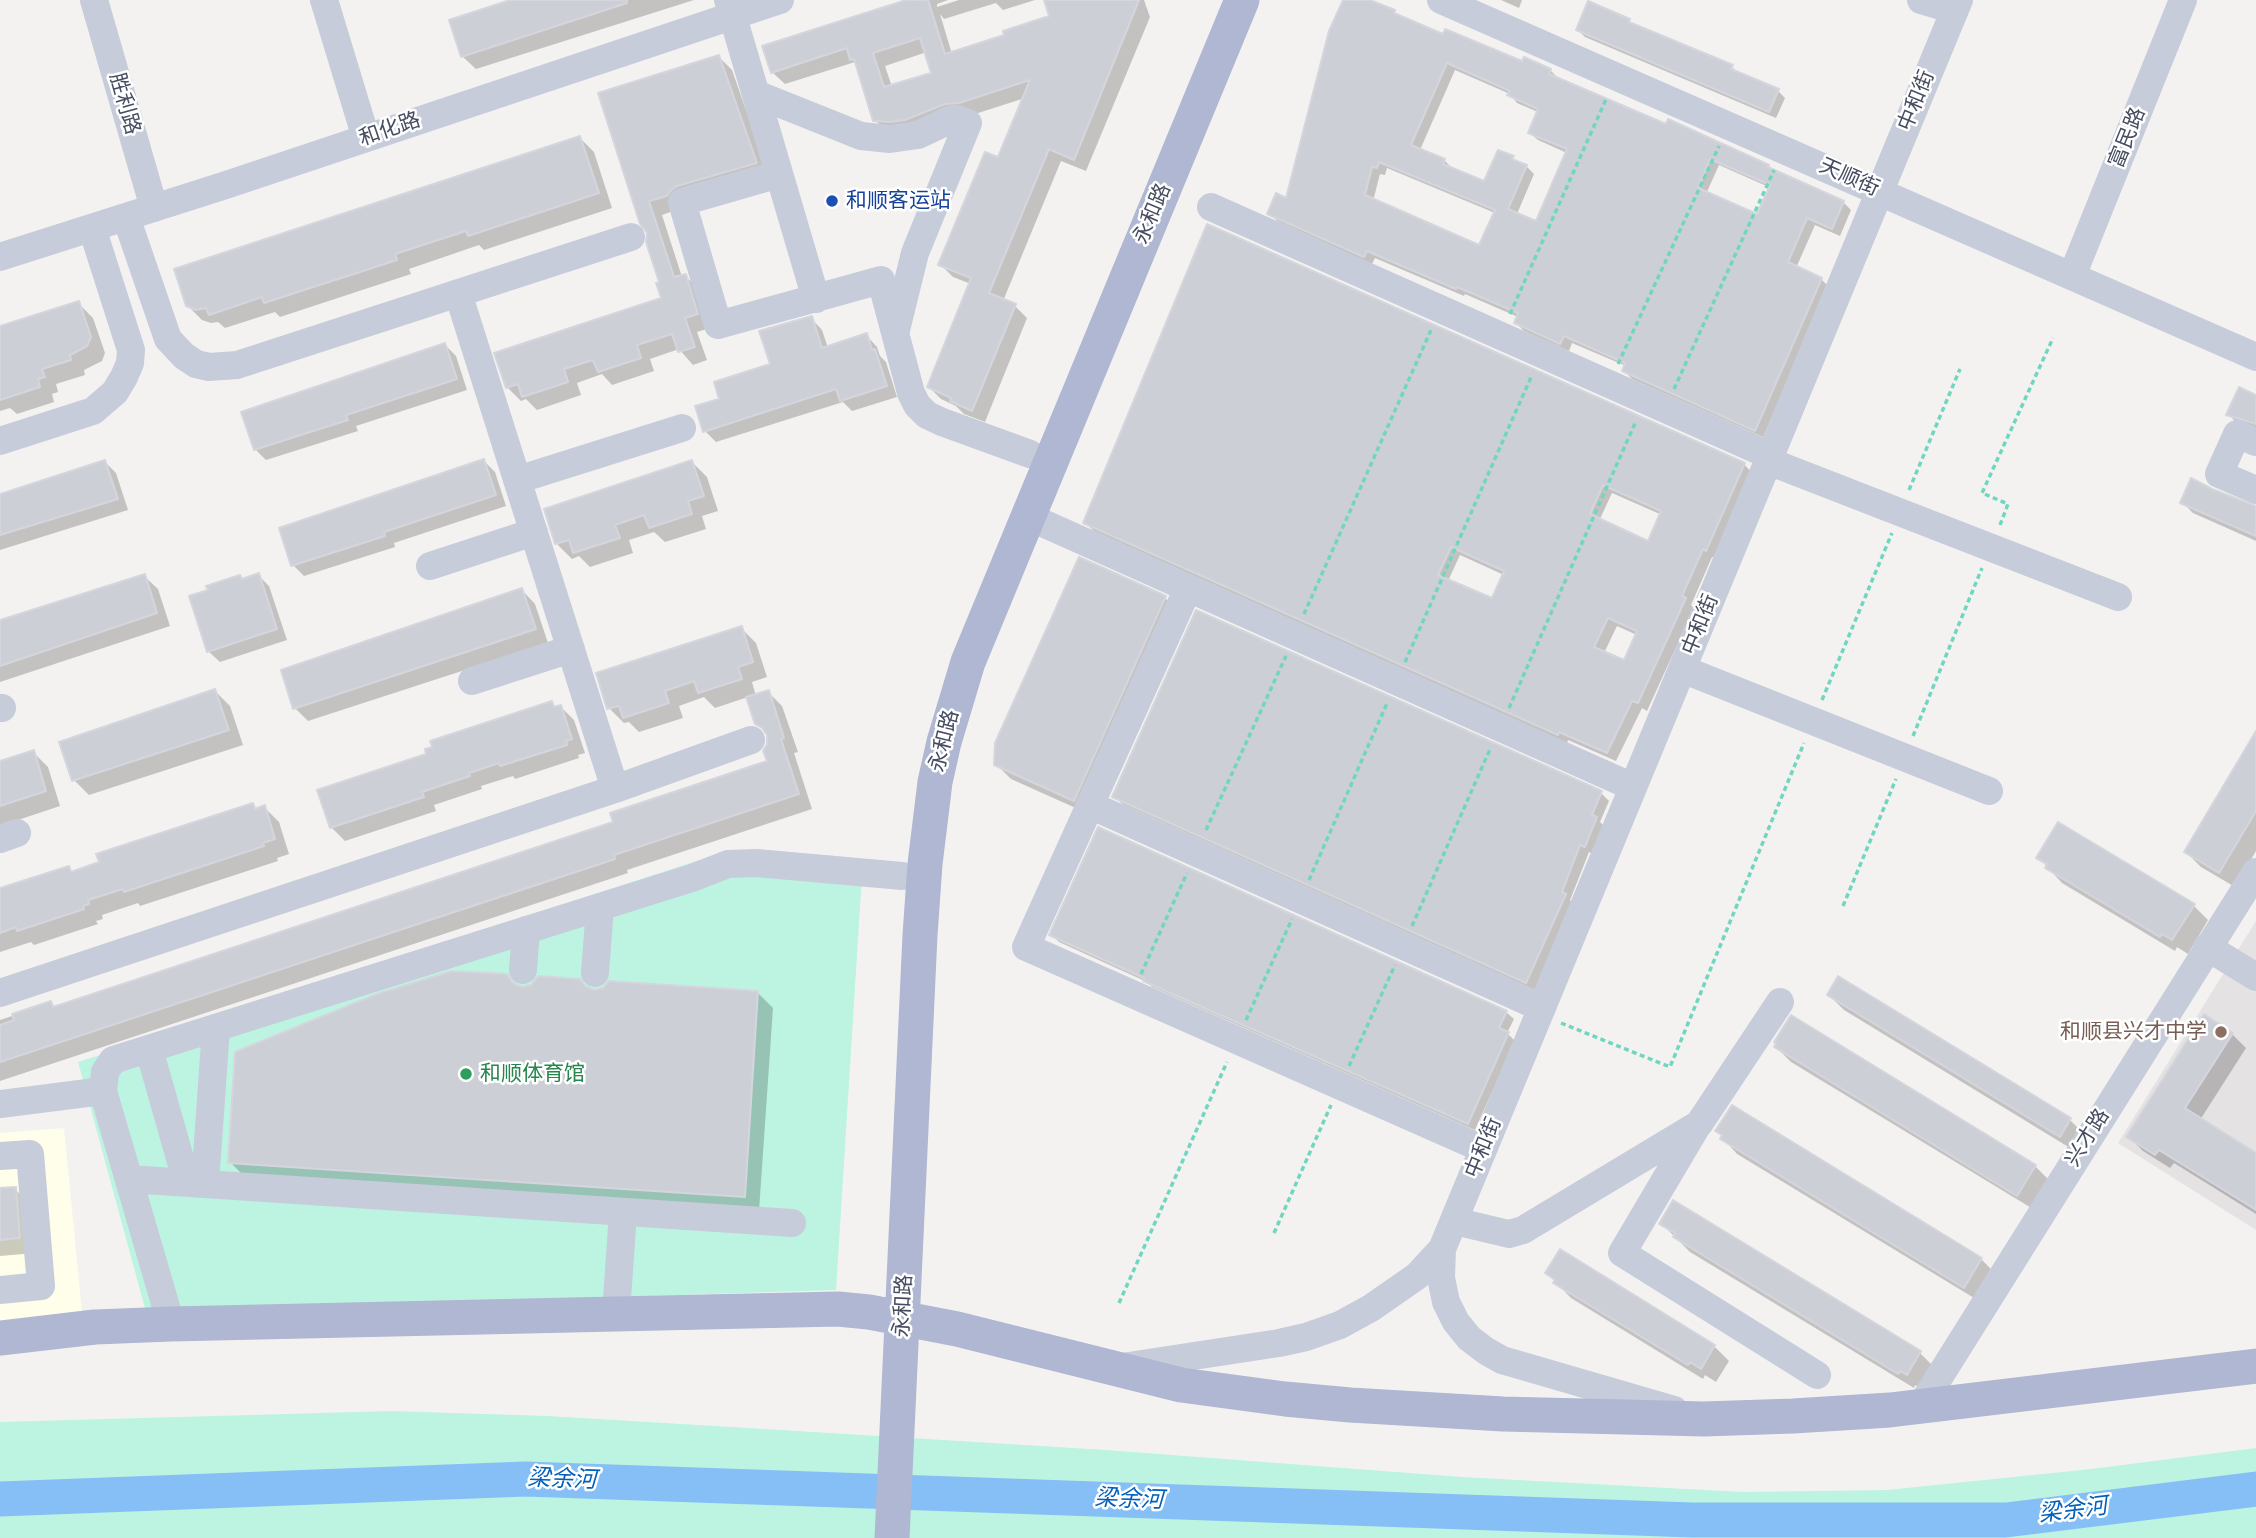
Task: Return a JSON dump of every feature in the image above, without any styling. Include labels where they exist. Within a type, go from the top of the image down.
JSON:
[{"type":"main road","name":"永和路","points":[[893,1317],[902,876],[914,778],[938,684],[973,591],[1219,0]]},
{"type":"main road","name":"永和路","points":[[892,1538],[893,1317],[930,814],[944,741],[958,690],[973,650],[1242,0]]},
{"type":"main road","points":[[0,1338],[95,1328],[171,1324],[838,1309],[957,1329],[1181,1385],[1350,1405],[1503,1414],[1704,1419],[1793,1416],[1921,1406],[2256,1366]]},
{"type":"main road","name":"永和路","points":[[871,1538],[891,1358]]},
{"type":"street","name":"胜利路","points":[[94,0],[154,208]]},
{"type":"street","points":[[324,0],[366,138]]},
{"type":"street","name":"和化路","points":[[0,257],[366,138],[730,8],[779,0]]},
{"type":"street","name":"天顺街","points":[[1441,0],[2256,357]]},
{"type":"street","points":[[1921,0],[1957,5]]},
{"type":"street","name":"富民路","points":[[2072,276],[2183,0]]},
{"type":"street","name":"中和街","points":[[1442,1249],[1957,5]]},
{"type":"street","points":[[730,8],[816,299]]},
{"type":"street","points":[[756,94],[861,136],[890,139],[918,135],[956,118],[968,123],[915,253],[895,334]]},
{"type":"street","points":[[779,174],[682,202],[718,325],[881,280],[911,393],[918,405],[927,415],[1030,454]]},
{"type":"street","points":[[1212,207],[1655,404],[1769,458],[1900,513],[2118,597]]},
{"type":"street","points":[[126,217],[167,339],[184,356],[196,364],[209,367],[237,365],[631,237]]},
{"type":"street","points":[[0,441],[93,411],[115,392],[124,377],[130,363],[131,350],[92,228]]},
{"type":"street","points":[[458,293],[615,789]]},
{"type":"street","points":[[517,480],[682,428]]},
{"type":"street","points":[[2256,442],[2237,434],[2219,474],[2256,490]]},
{"type":"street","points":[[1027,516],[1633,788]]},
{"type":"street","points":[[430,566],[534,532]]},
{"type":"street","points":[[1188,588],[1026,947],[1483,1149]]},
{"type":"street","points":[[472,681],[571,649]]},
{"type":"street","points":[[1682,668],[1989,792]]},
{"type":"street","points":[[0,993],[615,789],[751,740]]},
{"type":"street","points":[[1090,806],[1404,946],[1541,1011]]},
{"type":"street","points":[[171,1324],[103,1091],[105,1072],[113,1060],[692,878],[728,864],[756,863],[902,876]]},
{"type":"street","name":"兴才路","points":[[1921,1406],[2256,872]]},
{"type":"street","points":[[596,973],[600,907]]},
{"type":"street","points":[[523,970],[526,930]]},
{"type":"street","points":[[2207,947],[2256,976]]},
{"type":"street","points":[[1780,1002],[1699,1124],[1622,1253],[1817,1375]]},
{"type":"street","points":[[196,1184],[216,1028]]},
{"type":"street","points":[[149,1049],[196,1184]]},
{"type":"street","points":[[0,1104],[103,1091]]},
{"type":"street","points":[[1454,1220],[1508,1234],[1523,1230],[1699,1124]]},
{"type":"street","points":[[0,1156],[30,1154],[41,1286],[0,1290]]},
{"type":"street","points":[[129,1179],[792,1223]]},
{"type":"street","points":[[616,1314],[623,1212]]},
{"type":"street","points":[[1111,1369],[1279,1343],[1340,1325],[1371,1308],[1417,1276],[1442,1249]]},
{"type":"street","points":[[1442,1249],[1441,1278],[1447,1302],[1456,1322],[1469,1338],[1486,1351],[1502,1360],[1704,1419]]},
{"type":"path","points":[[1501,335],[1616,76]]},
{"type":"path","points":[[1609,384],[1729,125]]},
{"type":"path","points":[[1274,1233],[1500,728],[1655,404],[1783,149]]},
{"type":"path","points":[[1132,994],[1440,309]]},
{"type":"path","points":[[1843,906],[2008,504],[1982,493],[2053,338]]},
{"type":"path","points":[[1119,1303],[1541,353]]},
{"type":"path","points":[[1541,1011],[1670,1067],[1960,369]]},
{"type":"shaded area","name":"和顺县兴才中学","points":[[2256,921],[2256,1230],[2118,1143]]},
{"type":"shaded area","points":[[64,1128],[82,1312],[0,1321],[0,1133]]},
{"type":"green space","name":"和顺体育馆","points":[[745,851],[863,859],[836,1290],[146,1312],[78,1062],[718,854]]},
{"type":"green space","points":[[391,1411],[548,1416],[765,1429],[1106,1450],[1462,1477],[1743,1492],[1887,1490],[2091,1469],[2256,1448],[2256,1538],[0,1538],[0,1422]]},
{"type":"building","points":[[510,0],[627,0],[627,3],[461,57],[449,20]]},
{"type":"building","points":[[906,0],[928,0],[945,54],[1004,35],[1003,31],[1049,16],[1044,0],[1139,0],[1074,160],[1049,149],[989,293],[1016,304],[972,411],[927,387],[971,278],[938,265],[985,152],[998,157],[1030,80],[959,103],[945,104],[905,120],[873,121],[854,59],[850,60],[847,48],[771,73],[762,46]],"holes":[[[920,38],[931,73],[884,87],[873,53]]]},
{"type":"building","points":[[1343,0],[1370,0],[1443,34],[1445,29],[1522,61],[1524,57],[1551,69],[1549,74],[1666,124],[1668,119],[1844,201],[1832,229],[1807,218],[1788,262],[1822,278],[1755,431],[1622,371],[1625,363],[1564,336],[1560,344],[1514,323],[1518,313],[1367,251],[1364,257],[1267,214],[1276,193],[1286,198],[1329,31]],"holes":[[[1447,63],[1510,91],[1507,95],[1538,109],[1528,133],[1567,149],[1536,221],[1508,209],[1527,165],[1512,159],[1514,156],[1498,150],[1484,181],[1443,164],[1445,159],[1411,145]],[[1710,159],[1770,185],[1757,214],[1698,188]],[[1379,162],[1495,210],[1479,245],[1365,195],[1372,167],[1377,168]]]},
{"type":"building","points":[[1588,1],[1630,19],[1629,22],[1733,65],[1731,69],[1779,89],[1769,112],[1576,30]]},
{"type":"building","points":[[719,55],[757,163],[677,186],[667,196],[649,201],[674,277],[686,274],[698,314],[685,318],[695,347],[678,352],[672,334],[637,345],[641,358],[598,372],[593,360],[564,369],[568,382],[522,397],[518,384],[506,388],[494,353],[661,298],[656,283],[659,282],[646,242],[647,233],[640,224],[598,93]]},
{"type":"building","points":[[580,136],[599,193],[468,236],[466,231],[395,254],[397,260],[264,303],[262,297],[209,315],[206,308],[196,310],[186,306],[174,269]]},
{"type":"building","points":[[1207,224],[1745,463],[1706,551],[1703,549],[1682,596],[1686,598],[1638,703],[1632,701],[1607,753],[1559,732],[1558,735],[1083,523]],"holes":[[[1603,485],[1661,511],[1648,541],[1590,514]],[[1451,547],[1504,571],[1492,598],[1438,575]],[[1608,618],[1637,631],[1624,660],[1594,647]]]},
{"type":"building","points":[[79,301],[91,337],[87,346],[70,355],[71,360],[42,369],[45,377],[38,379],[40,387],[0,400],[0,326]]},
{"type":"building","points":[[812,316],[822,348],[867,333],[887,386],[840,401],[836,389],[703,432],[695,406],[719,399],[714,382],[770,364],[759,331]]},
{"type":"building","points":[[445,343],[457,379],[346,415],[348,420],[254,450],[241,412]]},
{"type":"building","points":[[2239,387],[2256,395],[2256,424],[2226,415]]},
{"type":"building","points":[[484,459],[496,495],[384,532],[385,536],[291,566],[279,528]]},
{"type":"building","points":[[105,460],[118,499],[0,535],[0,494]]},
{"type":"building","points":[[692,460],[704,496],[688,501],[692,514],[649,528],[644,515],[615,525],[620,538],[573,553],[569,540],[555,544],[544,509]]},
{"type":"building","points":[[2191,478],[2256,506],[2256,536],[2180,503]]},
{"type":"building","points":[[1079,557],[1166,596],[1074,801],[994,765],[995,743]]},
{"type":"building","points":[[259,573],[277,629],[207,652],[189,596],[208,590],[206,586],[240,575],[242,579]]},
{"type":"building","points":[[145,574],[157,613],[0,666],[0,620]]},
{"type":"building","points":[[522,588],[536,629],[293,709],[281,670]]},
{"type":"building","points":[[1196,610],[1602,791],[1592,815],[1597,817],[1585,847],[1580,845],[1562,892],[1566,894],[1526,983],[1112,797]]},
{"type":"building","points":[[742,626],[753,662],[738,667],[742,679],[698,693],[694,681],[665,691],[669,703],[623,718],[619,706],[607,709],[596,673]]},
{"type":"building","points":[[215,689],[229,730],[72,781],[59,742]]},
{"type":"building","points":[[769,690],[799,794],[614,855],[615,859],[0,1062],[0,1025],[14,1020],[12,1014],[51,1001],[53,1007],[613,822],[610,813],[767,761],[763,751],[767,744],[767,735],[755,724],[746,697]]},
{"type":"building","points":[[552,701],[554,707],[561,705],[572,739],[566,741],[567,745],[469,773],[470,776],[422,792],[424,797],[330,828],[317,790],[426,754],[425,749],[432,747],[430,741]]},
{"type":"building","points":[[2256,731],[2256,811],[2219,873],[2184,852]]},
{"type":"building","points":[[34,750],[46,791],[0,806],[0,761]]},
{"type":"building","points":[[253,803],[255,809],[265,805],[275,839],[263,843],[264,846],[124,892],[123,889],[88,900],[89,904],[83,906],[84,909],[17,931],[16,927],[0,933],[0,888],[69,866],[71,872],[99,862],[96,854]]},
{"type":"building","points":[[2058,822],[2195,904],[2172,940],[2162,934],[2160,937],[2045,868],[2047,864],[2036,858]]},
{"type":"building","points":[[1098,827],[1507,1011],[1499,1028],[1509,1032],[1468,1124],[1143,981],[1144,978],[1049,935]]},
{"type":"building","points":[[452,971],[507,974],[513,983],[522,987],[531,985],[538,976],[580,979],[585,986],[594,990],[603,988],[609,981],[758,991],[745,1197],[228,1163],[235,1052],[377,994]]},
{"type":"building","points":[[1838,976],[2071,1118],[2060,1137],[1827,995]]},
{"type":"building","points":[[2204,1014],[2233,1033],[2185,1108],[2256,1153],[2256,1210],[2159,1150],[2155,1155],[2126,1137]]},
{"type":"building","points":[[1791,1015],[2036,1165],[2017,1196],[1774,1047],[1774,1042]]},
{"type":"building","points":[[1732,1105],[1982,1258],[1964,1288],[1720,1139],[1722,1135],[1715,1131]]},
{"type":"building","points":[[16,1187],[20,1238],[0,1240],[0,1188]]},
{"type":"building","points":[[1673,1200],[1921,1351],[1907,1375],[1900,1371],[1898,1374],[1673,1237],[1675,1233],[1659,1224]]},
{"type":"building","points":[[1560,1249],[1715,1345],[1701,1369],[1690,1362],[1688,1365],[1553,1283],[1555,1280],[1545,1273]]},
{"type":"waterway","name":"梁余河","points":[[0,1499],[526,1479],[1692,1520],[2006,1520],[2256,1489]]},
{"type":"place","name":"和顺客运站","points":[[832,201]]},
{"type":"place","name":"和顺县兴才中学","points":[[2221,1032]]},
{"type":"place","name":"和顺体育馆","points":[[466,1074]]}]
